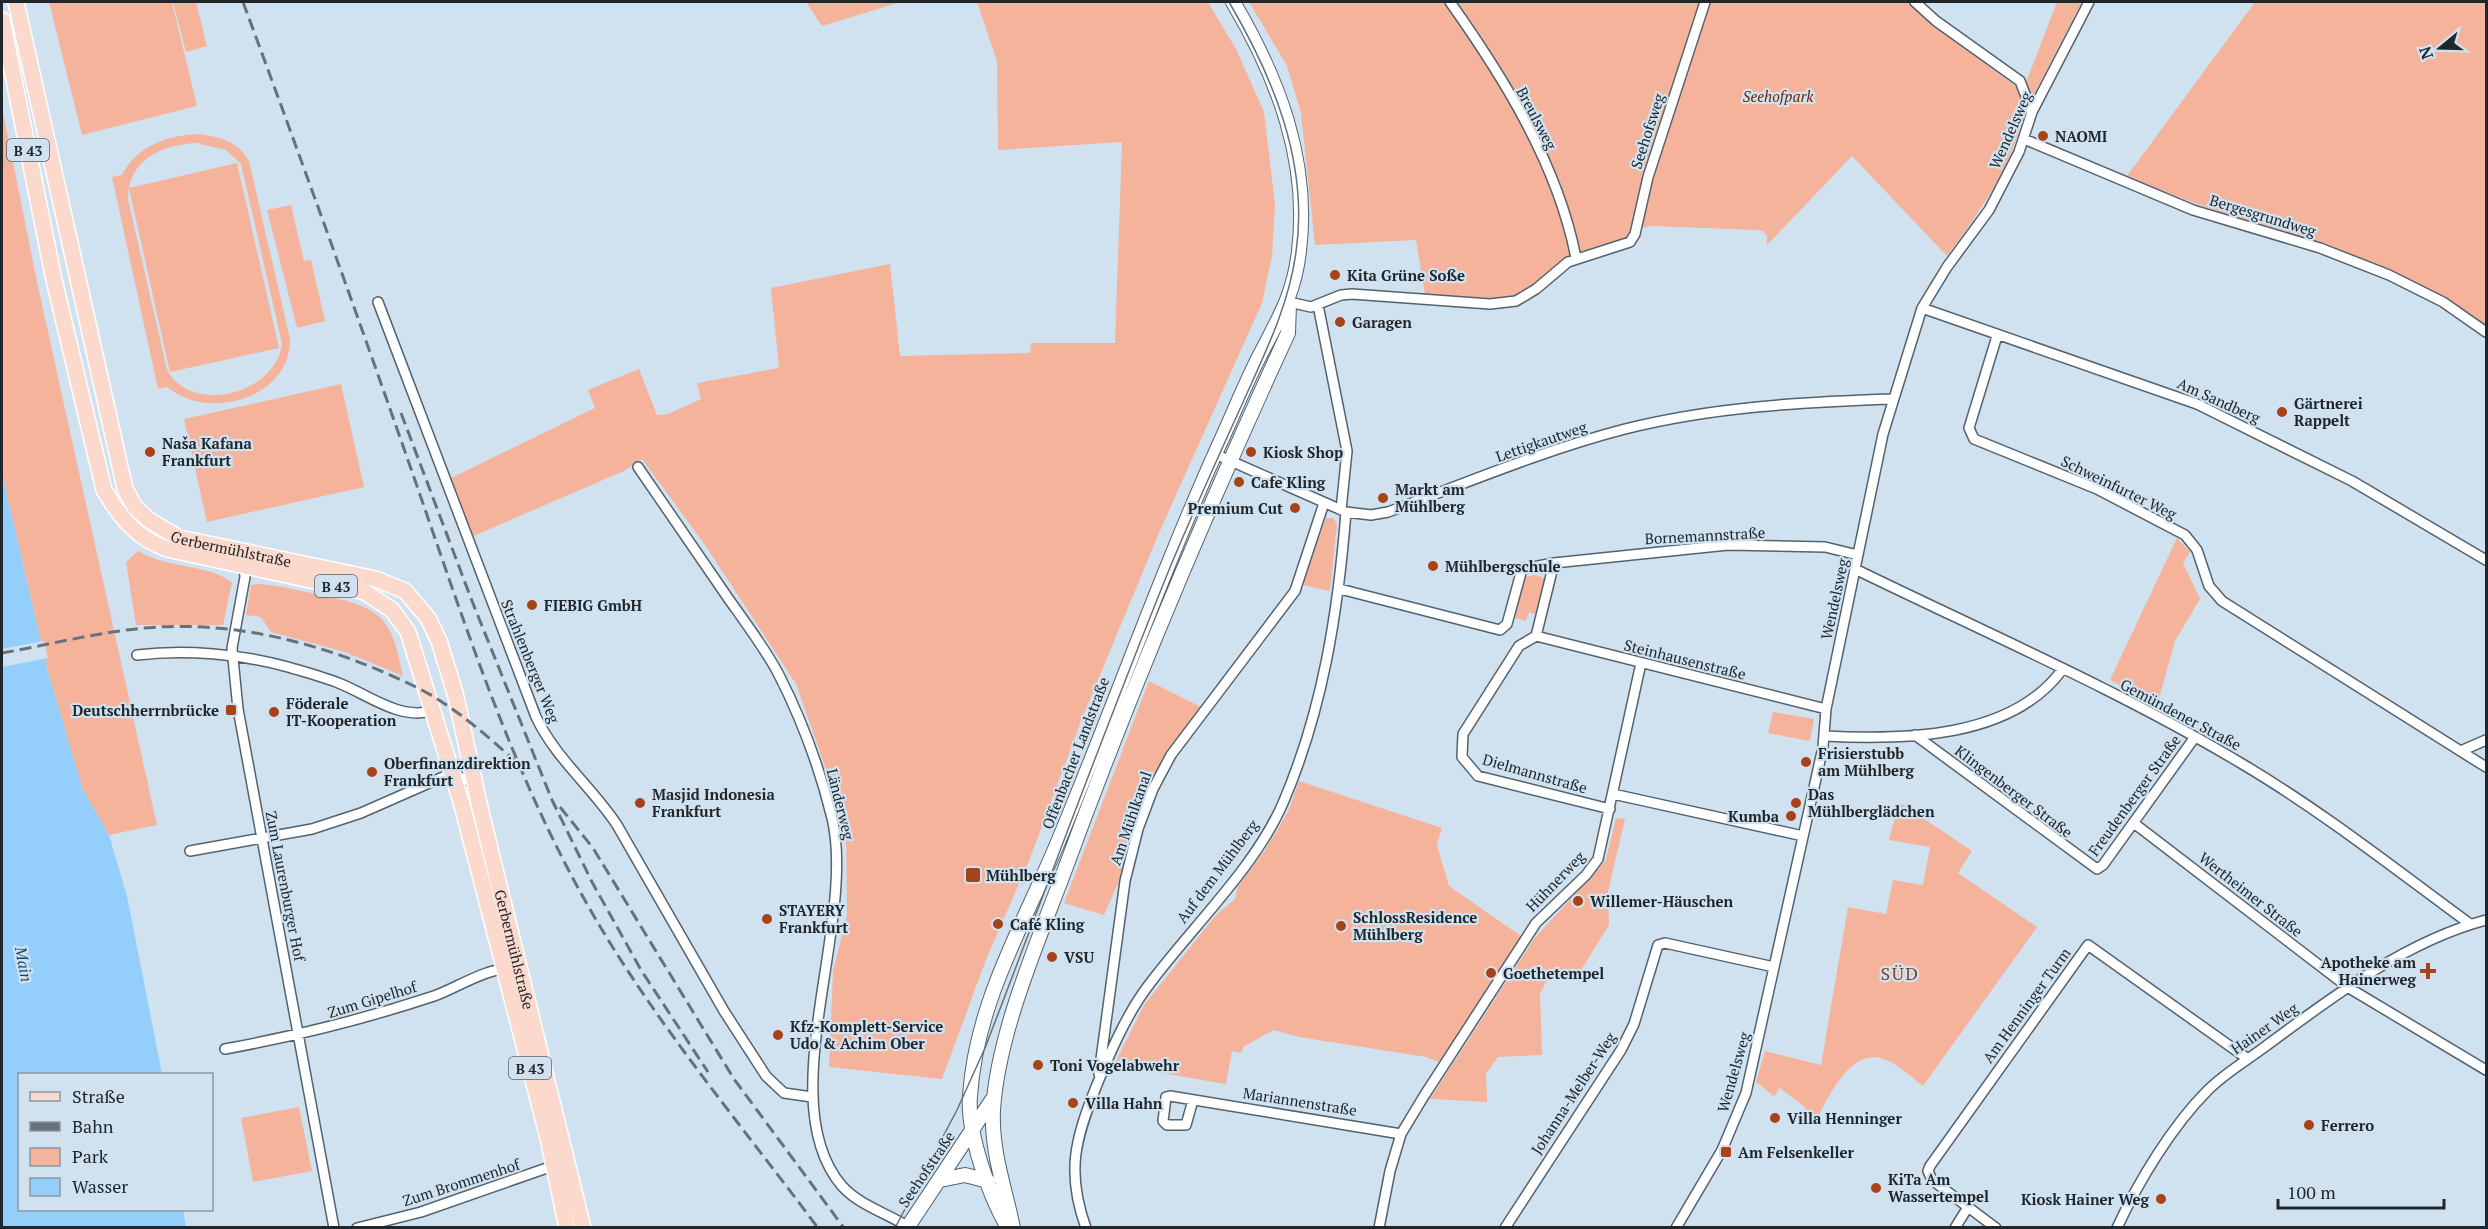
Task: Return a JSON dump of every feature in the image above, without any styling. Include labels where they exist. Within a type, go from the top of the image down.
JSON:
[{"type":"main road","name":"Gerbermühlstraße","points":[[16,2],[125,489],[135,507],[164,531],[179,538],[331,568],[392,584],[419,604],[439,641],[455,693],[474,784],[583,1227]]},
{"type":"main road","name":"Offenbacher Landstraße","points":[[1008,1227],[999,1213],[973,1129],[970,1098],[974,1052],[980,1028],[1019,926],[1059,840],[1166,566],[1259,356],[1288,302],[1297,269],[1300,194],[1296,157],[1280,94],[1263,56],[1233,2]]},
{"type":"main road","name":"Gerbermühlstraße","points":[[2,20],[54,280],[104,490],[130,527],[150,543],[365,592],[392,610],[408,632],[452,773],[555,1167],[567,1227]]},
{"type":"main road","name":"Offenbacher Landstraße","points":[[1012,1227],[996,1151],[993,1118],[1002,1051],[1084,814],[1229,462],[1288,333],[1288,302]]},
{"type":"main road","points":[[408,632],[411,626],[418,624],[425,627],[439,641]]},
{"type":"main road","points":[[1031,901],[1044,901],[1050,909]]},
{"type":"main road","name":"Seehofstraße","points":[[907,1227],[995,1095]]},
{"type":"main road","points":[[940,1180],[965,1175],[988,1181]]},
{"type":"street","name":"Breulsweg","points":[[1450,2],[1495,70],[1532,138],[1564,207],[1576,258]]},
{"type":"street","name":"Seehofsweg","points":[[1576,258],[1630,242],[1635,234],[1648,177],[1705,2]]},
{"type":"street","points":[[1915,2],[1936,21],[2020,81],[2032,112]]},
{"type":"street","name":"Wendelsweg","points":[[1676,1227],[1722,1150],[1740,1108],[1756,1052],[1825,736],[1826,709],[1892,399],[1922,308],[1947,267],[1989,210],[2024,139],[2032,112],[2090,2]]},
{"type":"street","name":"Bergesgrundweg","points":[[2024,139],[2193,210],[2320,248],[2389,275],[2443,303],[2487,332]]},
{"type":"street","points":[[1288,302],[1311,307],[1333,298],[1352,294],[1490,304],[1516,301],[1525,297],[1559,268],[1576,258]]},
{"type":"street","name":"Strahlenberger Weg","points":[[378,302],[515,664],[546,738],[558,755],[599,799],[617,825],[724,1011],[766,1076],[784,1093],[812,1097]]},
{"type":"street","name":"Auf dem Mühlberg","points":[[1086,1227],[1076,1194],[1076,1143],[1098,1082],[1140,998],[1254,852],[1282,804],[1313,719],[1340,589],[1347,451],[1318,305]]},
{"type":"street","name":"Am Sandberg","points":[[1922,308],[2206,408],[2352,481],[2487,560]]},
{"type":"street","name":"Schweinfurter Weg","points":[[1997,336],[1969,428],[1974,439],[2097,489],[2185,535],[2197,550],[2209,586],[2222,601],[2487,767]]},
{"type":"street","name":"Lettigkautweg","points":[[1215,454],[1344,511],[1371,515],[1388,512],[1572,445],[1661,421],[1746,407],[1892,399]]},
{"type":"street","name":"Länderweg","points":[[638,467],[777,672],[802,728],[832,817],[837,847],[837,895],[823,986],[812,1097],[821,1151],[830,1170],[857,1199],[907,1227]]},
{"type":"street","name":"Am Mühlkanal","points":[[1098,1082],[1125,881],[1138,829],[1153,789],[1171,755],[1295,591],[1324,503]]},
{"type":"street","name":"Bornemannstraße","points":[[1340,589],[1503,629],[1507,624],[1522,569],[1554,563],[1728,546],[1825,547],[1858,555]]},
{"type":"street","points":[[239,551],[246,566]]},
{"type":"street","points":[[1536,636],[1554,563]]},
{"type":"street","name":"Zum Laurenburger Hof","points":[[246,566],[232,657],[238,709],[334,1227]]},
{"type":"street","name":"Gemündener Straße","points":[[1855,568],[2195,737],[2315,810],[2470,924]]},
{"type":"street","name":"Steinhausenstraße","points":[[1536,636],[1826,709]]},
{"type":"street","name":"Dielmannstraße","points":[[1536,636],[1519,646],[1463,734],[1462,757],[1478,776],[1610,809]]},
{"type":"street","points":[[137,655],[180,652],[232,657],[286,666],[328,680],[400,711],[422,714],[431,711]]},
{"type":"street","name":"Hühnerweg","points":[[1379,1227],[1388,1180],[1401,1134],[1536,923],[1595,865],[1610,809],[1641,663]]},
{"type":"street","points":[[1825,736],[1864,738],[1915,735],[1959,729],[2024,705],[2046,690],[2062,670]]},
{"type":"street","name":"Klingenberger Straße","points":[[1915,735],[2097,869]]},
{"type":"street","name":"Freudenberger Straße","points":[[2097,869],[2103,865],[2135,824],[2195,737]]},
{"type":"street","points":[[2463,750],[2487,740]]},
{"type":"street","points":[[190,851],[262,840],[312,829],[362,813],[452,773],[474,784]]},
{"type":"street","points":[[1613,794],[1803,836]]},
{"type":"street","name":"Wertheimer Straße","points":[[2135,824],[2349,988],[2487,1070]]},
{"type":"street","name":"Hainer Weg","points":[[2117,1227],[2151,1167],[2193,1107],[2209,1089],[2349,988],[2414,949],[2470,924],[2487,920]]},
{"type":"street","name":"Johanna-Melber-Weg","points":[[1505,1227],[1621,1050],[1634,1024],[1658,945],[1665,943],[1774,967]]},
{"type":"street","name":"Am Henninger Turm","points":[[1996,1227],[1932,1180],[1928,1172],[1929,1166],[2088,945],[2248,1059]]},
{"type":"street","points":[[504,969],[522,978]]},
{"type":"street","name":"Zum Gipelhof","points":[[225,1049],[352,1022],[416,1002],[504,969]]},
{"type":"street","name":"Mariannenstraße","points":[[1193,1100],[1401,1134]]},
{"type":"street","points":[[555,1167],[572,1177]]},
{"type":"street","name":"Zum Brommenhof","points":[[357,1227],[421,1212],[555,1167]]},
{"type":"street","points":[[1955,1227],[1968,1207]]},
{"type":"green space","points":[[49,2],[172,2],[197,106],[82,135]]},
{"type":"green space","points":[[173,2],[196,2],[207,46],[186,52]]},
{"type":"green space","points":[[806,2],[901,2],[822,26]]},
{"type":"green space","points":[[977,2],[1208,2],[1236,49],[1264,112],[1275,204],[1272,256],[1262,303],[1159,533],[1081,721],[1029,861],[987,957],[942,1079],[829,1067],[833,971],[847,915],[846,826],[796,684],[705,545],[642,459],[626,470],[471,537],[449,479],[595,408],[588,390],[639,369],[657,415],[668,414],[701,399],[697,383],[779,368],[771,288],[890,264],[900,356],[1030,353],[1031,343],[1115,343],[1122,142],[998,150],[997,61]]},
{"type":"green space","points":[[1249,2],[1700,2],[1628,237],[1571,256],[1553,267],[1520,295],[1489,300],[1425,295],[1416,240],[1315,245],[1301,113],[1287,66]]},
{"type":"green space","name":"Seehofpark","points":[[1708,2],[1908,2],[1934,26],[2014,85],[2021,102],[2021,123],[2013,147],[1988,197],[1947,256],[1852,156],[1767,245],[1767,236],[1763,231],[1757,230],[1651,226],[1638,229],[1654,164]]},
{"type":"green space","points":[[2057,2],[2082,2],[2033,96],[2025,85]]},
{"type":"green space","points":[[2255,2],[2486,2],[2486,325],[2426,287],[2387,269],[2191,202],[2127,176]]},
{"type":"green space","points":[[2,107],[37,282],[157,825],[109,835],[83,790],[77,771],[48,672],[2,473]]},
{"type":"green space","points":[[188,135],[207,135],[228,141],[240,149],[249,161],[290,339],[287,359],[277,376],[263,389],[245,398],[225,403],[204,403],[184,397],[167,387],[158,389],[112,177],[122,175],[136,156],[154,144]],"holes":[[[196,143],[226,150],[241,164],[282,343],[277,361],[265,375],[250,386],[232,393],[213,395],[195,392],[179,384],[167,370],[128,199],[129,185],[134,174],[140,165],[159,151]]]},
{"type":"green space","points":[[237,163],[279,348],[170,372],[129,188]]},
{"type":"green space","points":[[291,205],[304,261],[311,260],[325,321],[297,328],[267,210]]},
{"type":"green space","points":[[341,384],[364,487],[207,522],[184,419]]},
{"type":"green space","points":[[1326,518],[1333,518],[1337,524],[1330,591],[1303,585]]},
{"type":"green space","points":[[2177,538],[2190,552],[2183,563],[2200,599],[2175,641],[2157,706],[2110,680]]},
{"type":"green space","points":[[138,551],[162,561],[211,572],[232,582],[223,625],[136,625],[126,562]]},
{"type":"green space","points":[[1535,575],[1545,578],[1535,614],[1529,612],[1526,621],[1515,618],[1524,577]]},
{"type":"green space","points":[[257,584],[341,599],[370,610],[380,617],[394,639],[403,676],[345,652],[271,632],[261,617],[246,615],[251,585]]},
{"type":"green space","points":[[1149,681],[1205,709],[1161,771],[1131,853],[1104,915],[1064,903]]},
{"type":"green space","points":[[1773,712],[1814,719],[1810,741],[1768,733]]},
{"type":"green space","points":[[1299,781],[1442,828],[1437,845],[1449,886],[1521,936],[1439,1062],[1426,1057],[1299,1037],[1274,1030],[1243,1047],[1242,1053],[1232,1051],[1226,1084],[1114,1065],[1144,1005],[1216,915],[1235,899],[1238,886],[1264,852],[1288,812]]},
{"type":"green space","points":[[1899,802],[1972,851],[1958,873],[2037,927],[1923,1086],[1889,1061],[1872,1057],[1861,1060],[1842,1076],[1816,1120],[1804,1111],[1806,1108],[1780,1088],[1774,1096],[1756,1082],[1765,1051],[1821,1065],[1848,907],[1886,914],[1893,880],[1923,885],[1930,847],[1889,840]]},
{"type":"green space","points":[[1616,818],[1625,819],[1608,892],[1609,925],[1578,975],[1550,976],[1540,993],[1542,1055],[1498,1057],[1486,1074],[1487,1102],[1430,1099],[1534,939],[1606,860]]},
{"type":"green space","points":[[299,1107],[312,1171],[253,1182],[241,1118]]},
{"type":"water","name":"Main","points":[[2,473],[48,672],[83,790],[109,835],[127,896],[162,1073],[18,1073],[18,1211],[183,1211],[186,1227],[2,1227]]},
{"type":"pier","points":[[44,641],[48,658],[2,667],[2,649]]},
{"type":"tram line","points":[[895,1228],[957,1110],[985,1048],[1171,565],[1268,346],[1288,291],[1293,272],[1299,219],[1292,154],[1273,91],[1260,60],[1229,2]]},
{"type":"railway","points":[[243,2],[390,408],[485,680],[551,836],[603,932],[631,976],[691,1061],[818,1228]]},
{"type":"railway","points":[[401,413],[472,601],[552,800],[592,882],[641,970],[708,1072]]},
{"type":"railway","points":[[2,653],[99,634],[158,627],[225,629],[291,640],[355,660],[416,687],[455,711],[514,760]]},
{"type":"railway","points":[[560,807],[593,848],[734,1079],[844,1228]]},
{"type":"place","name":"NAOMI","points":[[2043,136]]},
{"type":"place","name":"Kita Grüne Soße","points":[[1335,275]]},
{"type":"place","name":"Garagen","points":[[1340,322]]},
{"type":"place","name":"Gärtnerei Rappelt","points":[[2282,412]]},
{"type":"place","name":"Naša Kafana Frankfurt","points":[[150,452]]},
{"type":"place","name":"Kiosk Shop","points":[[1251,452]]},
{"type":"place","name":"Cafe Kling","points":[[1239,482]]},
{"type":"place","name":"Markt am Mühlberg","points":[[1383,498]]},
{"type":"place","name":"Premium Cut","points":[[1295,508]]},
{"type":"place","name":"Mühlbergschule","points":[[1433,566]]},
{"type":"place","name":"FIEBIG GmbH","points":[[532,605]]},
{"type":"place","name":"Deutschherrnbrücke","points":[[231,710]]},
{"type":"place","name":"Föderale IT-Kooperation","points":[[274,712]]},
{"type":"place","name":"Frisierstubb am Mühlberg","points":[[1806,762]]},
{"type":"place","name":"Oberfinanzdirektion Frankfurt","points":[[372,772]]},
{"type":"place","name":"Masjid Indonesia Frankfurt","points":[[640,803]]},
{"type":"place","name":"Das Mühlberglädchen","points":[[1796,803]]},
{"type":"place","name":"Kumba","points":[[1791,816]]},
{"type":"place","name":"Mühlberg","points":[[973,875]]},
{"type":"place","name":"Willemer-Häuschen","points":[[1578,901]]},
{"type":"place","name":"STAYERY Frankfurt","points":[[767,919]]},
{"type":"place","name":"Café Kling","points":[[998,924]]},
{"type":"place","name":"SchlossResidence Mühlberg","points":[[1341,926]]},
{"type":"place","name":"VSU","points":[[1052,957]]},
{"type":"place","name":"Apotheke am Hainerweg","points":[[2428,971]]},
{"type":"place","name":"Goethetempel","points":[[1491,973]]},
{"type":"place","name":"Kfz-Komplett-Service Udo & Achim Ober","points":[[778,1035]]},
{"type":"place","name":"Toni Vogelabwehr","points":[[1038,1065]]},
{"type":"place","name":"Villa Hahn","points":[[1073,1103]]},
{"type":"place","name":"Villa Henninger","points":[[1775,1118]]},
{"type":"place","name":"Ferrero","points":[[2309,1125]]},
{"type":"place","name":"Am Felsenkeller","points":[[1726,1152]]},
{"type":"place","name":"KiTa Am Wassertempel","points":[[1876,1188]]},
{"type":"place","name":"Kiosk Hainer Weg","points":[[2161,1199]]},
{"type":"district","name":"SÜD","points":[[1900,973]]}]
